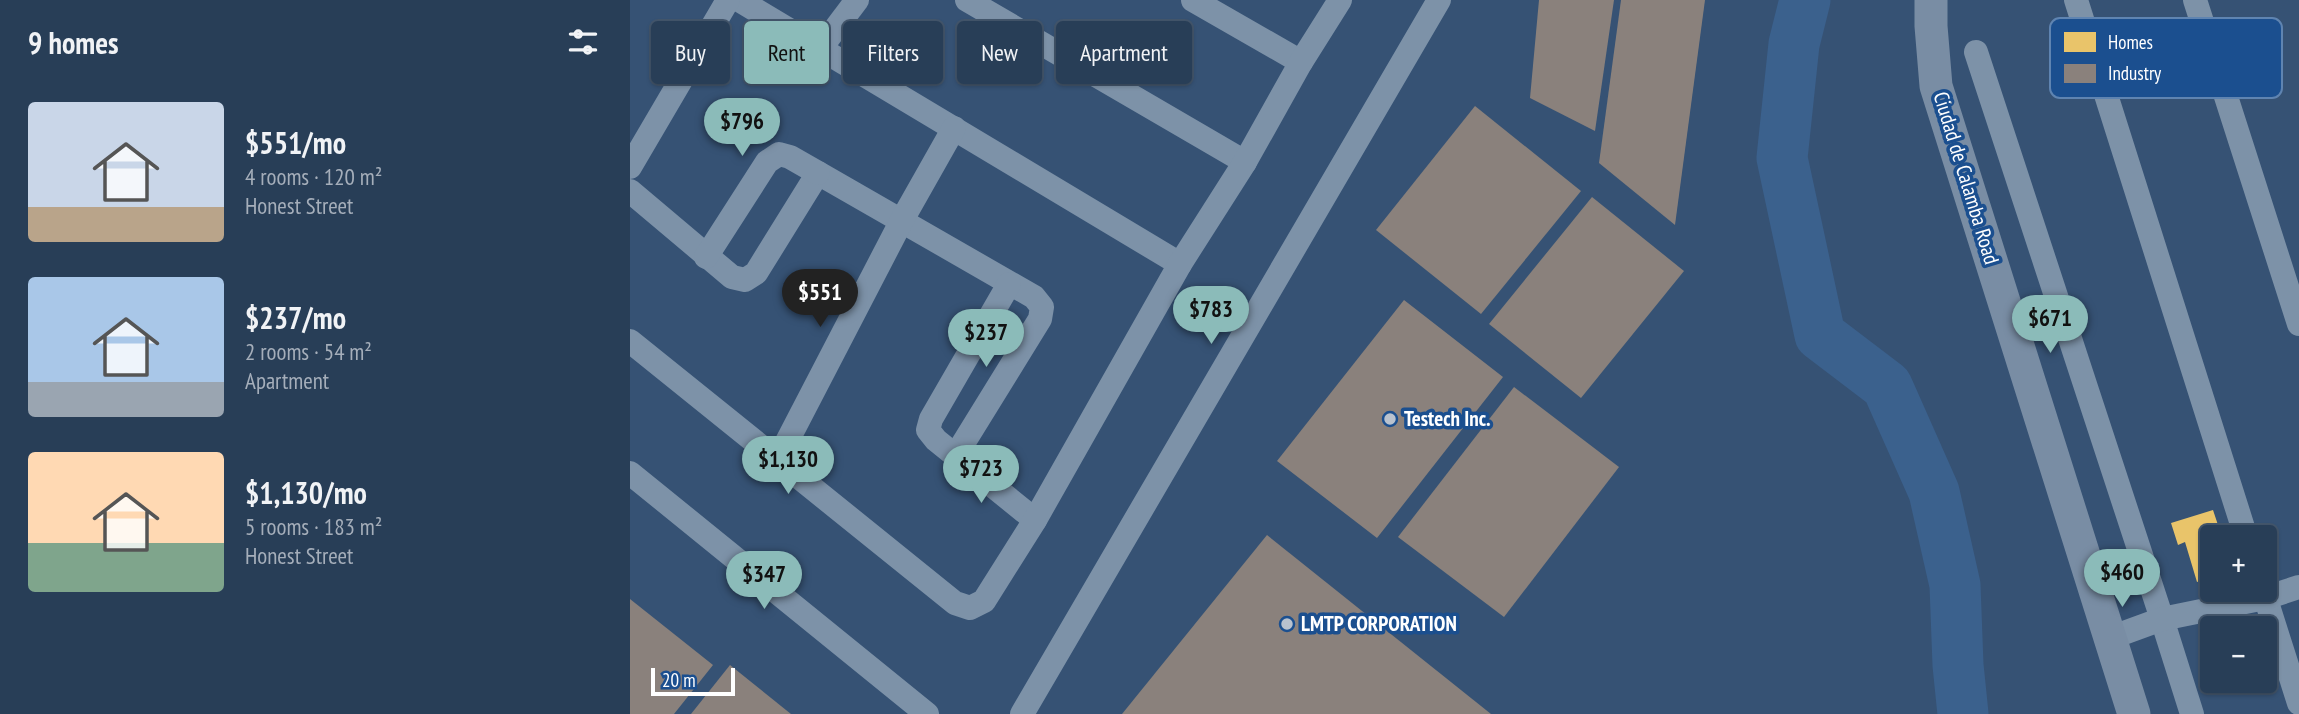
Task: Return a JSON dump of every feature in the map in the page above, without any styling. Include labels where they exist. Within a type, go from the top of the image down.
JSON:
[{"type":"main road","name":"Ciudad de Calamba Road","points":[[1931,0],[1936,86],[2134,714]]},
{"type":"street","points":[[630,167],[728,0]]},
{"type":"street","points":[[739,0],[774,21]]},
{"type":"street","points":[[829,37],[857,0]]},
{"type":"street","points":[[967,0],[1245,162]]},
{"type":"street","points":[[1194,0],[1301,62]]},
{"type":"street","points":[[630,341],[955,603],[970,608],[984,601],[1035,520],[1180,264],[1245,162],[1301,62],[1340,0]]},
{"type":"street","points":[[1022,714],[1439,0]]},
{"type":"street","points":[[2076,0],[2082,18]]},
{"type":"street","points":[[2195,0],[2201,18]]},
{"type":"street","points":[[1976,52],[2192,714]]},
{"type":"street","points":[[829,54],[1180,264]]},
{"type":"street","points":[[2107,98],[2242,525]]},
{"type":"street","points":[[2226,98],[2299,324]]},
{"type":"street","points":[[778,459],[902,220],[954,128]]},
{"type":"street","points":[[706,257],[767,162],[779,154],[790,157],[1034,297],[1042,307],[1040,319],[956,455]]},
{"type":"street","points":[[630,191],[706,257],[732,277],[745,280],[756,273],[818,173]]},
{"type":"street","points":[[1009,284],[931,419],[928,430],[936,440],[1035,520]]},
{"type":"street","points":[[630,473],[927,714]]},
{"type":"street","points":[[2277,591],[2299,587]]},
{"type":"street","points":[[2110,638],[2162,619],[2231,602]]},
{"type":"street","points":[[2267,602],[2299,703]]},
{"type":"building: Homes","points":[[2213,510],[2218,525],[2200,525],[2200,581],[2197,582],[2185,542],[2178,545],[2171,523]]},
{"type":"building: Industry","points":[[1539,0],[1614,0],[1595,131],[1530,98]]},
{"type":"building: Industry","points":[[1621,0],[1705,0],[1675,225],[1599,163]]},
{"type":"building: Industry","points":[[1475,106],[1581,191],[1481,314],[1376,230]]},
{"type":"building: Industry","points":[[1592,197],[1684,271],[1581,398],[1489,324]]},
{"type":"building: Industry","name":"Testech Inc.","points":[[1404,300],[1503,377],[1377,538],[1277,461]]},
{"type":"building: Industry","points":[[1514,387],[1619,467],[1504,617],[1398,537]]},
{"type":"building: Industry","name":"LMTP CORPORATION","points":[[1267,535],[1491,714],[1122,714]]},
{"type":"building: Industry","points":[[630,599],[713,665],[674,714],[630,714]]},
{"type":"building: Industry","points":[[730,665],[791,714],[691,714]]},
{"type":"waterway","points":[[1805,0],[1794,44],[1782,158],[1820,335],[1887,386],[1934,492],[1955,585],[1963,714]]},
{"type":"place","name":"Testech Inc.","points":[[1390,419]]},
{"type":"place","name":"LMTP CORPORATION","points":[[1287,624]]}]
